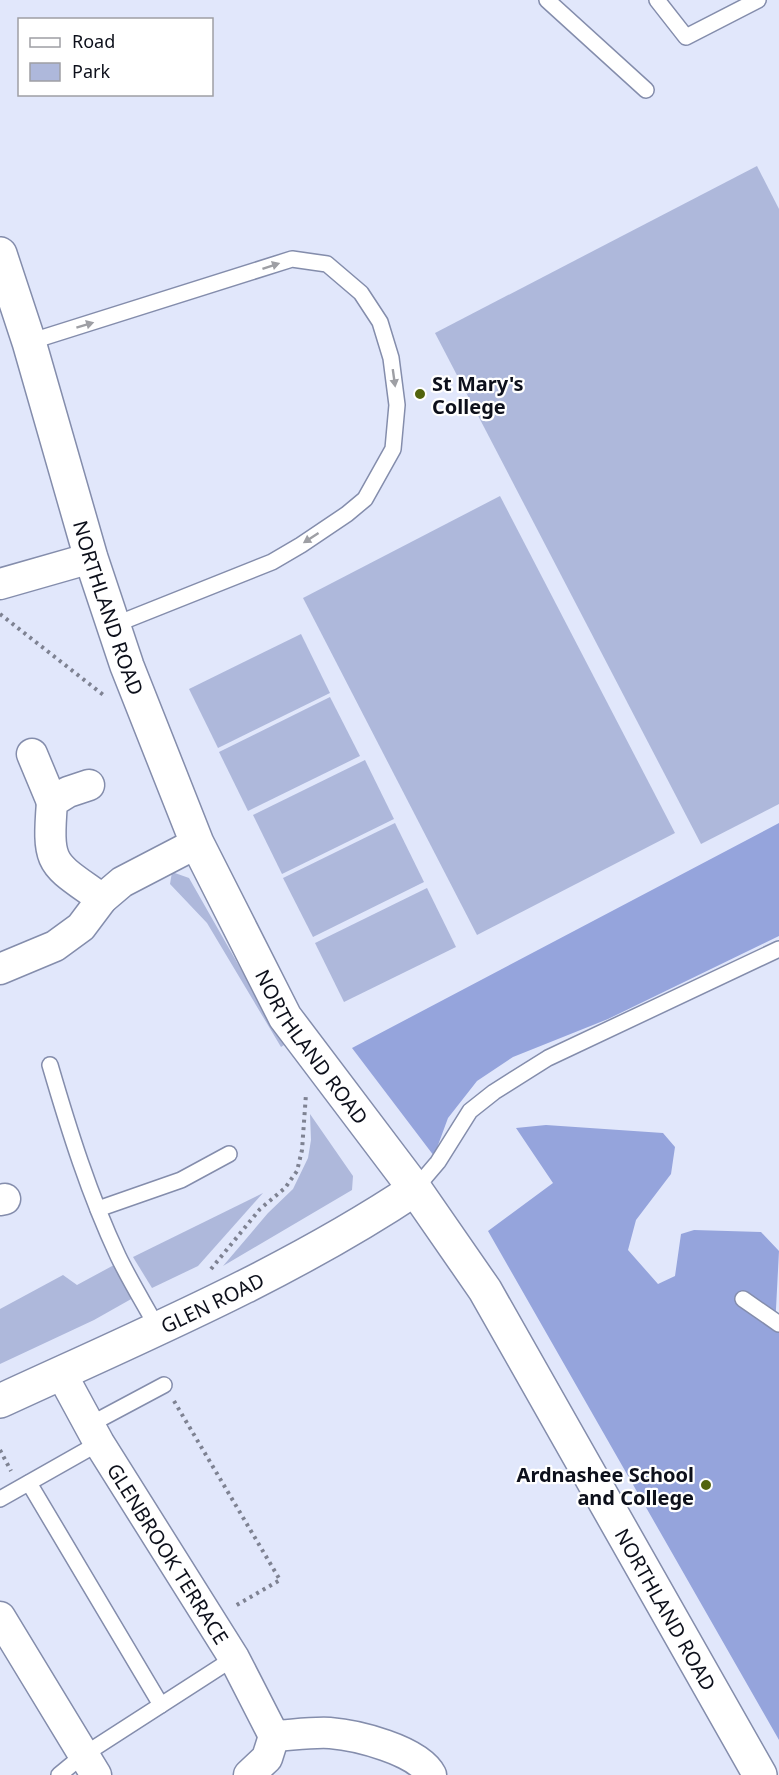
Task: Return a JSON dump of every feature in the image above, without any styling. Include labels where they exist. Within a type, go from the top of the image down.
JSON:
[{"type":"main road","name":"NORTHLAND ROAD","points":[[0,254],[29,342],[91,558],[128,666],[196,843],[285,1017],[415,1188],[485,1290],[759,1775]]},
{"type":"main road","name":"GLEN ROAD","points":[[0,1401],[158,1329],[330,1243],[415,1188]]},
{"type":"street","points":[[0,584],[91,558]]},
{"type":"street","points":[[32,754],[52,802],[49,844],[57,867],[102,899]]},
{"type":"street","points":[[52,802],[68,792],[89,785]]},
{"type":"street","points":[[0,969],[55,946],[81,927],[102,899],[122,882],[196,843]]},
{"type":"street","name":"GLENBROOK TERRACE","points":[[61,1373],[94,1434],[234,1658],[274,1736]]},
{"type":"street","points":[[0,1617],[89,1766]]},
{"type":"street","points":[[249,1775],[267,1758],[274,1736],[329,1733],[368,1740],[405,1753],[431,1775]]},
{"type":"lane","points":[[547,0],[646,90]]},
{"type":"lane","points":[[657,0],[686,37],[758,0]]},
{"type":"lane","points":[[29,342],[292,259],[327,264],[360,293],[380,322],[391,358],[397,405],[393,449],[365,499],[347,514],[272,562],[114,625]]},
{"type":"lane","points":[[415,1188],[438,1162],[470,1111],[495,1092],[548,1058],[779,949]]},
{"type":"lane","points":[[50,1065],[77,1157],[98,1209],[119,1258],[158,1329]]},
{"type":"lane","points":[[98,1209],[181,1180],[229,1154]]},
{"type":"lane","points":[[743,1299],[779,1324]]},
{"type":"lane","points":[[0,1499],[28,1483],[164,1385]]},
{"type":"lane","points":[[28,1483],[161,1705]]},
{"type":"lane","points":[[59,1775],[89,1766],[161,1705],[234,1658]]},
{"type":"path","points":[[0,614],[109,699]]},
{"type":"path","points":[[200,1307],[212,1266],[260,1209],[285,1188],[297,1171],[302,1150],[306,1093]]},
{"type":"path","points":[[164,1385],[280,1580],[210,1620]]},
{"type":"green space","points":[[757,166],[779,209],[779,804],[701,844],[435,333]]},
{"type":"green space","points":[[500,496],[675,833],[477,935],[303,598]]},
{"type":"green space","points":[[301,634],[330,693],[218,748],[189,689]]},
{"type":"green space","points":[[330,697],[360,756],[248,811],[219,752]]},
{"type":"green space","points":[[365,760],[394,819],[282,874],[253,815]]},
{"type":"green space","points":[[395,823],[424,882],[313,937],[283,878]]},
{"type":"green space","points":[[172,872],[189,878],[284,1045],[281,1047],[207,923],[170,884]]},
{"type":"green space","points":[[427,888],[456,947],[344,1002],[315,943]]},
{"type":"green space","points":[[310,1114],[353,1176],[352,1190],[223,1266],[268,1213],[293,1189],[308,1158],[311,1140]]},
{"type":"green space","points":[[263,1193],[198,1266],[152,1288],[133,1257]]},
{"type":"green space","points":[[114,1265],[133,1298],[94,1320],[0,1364],[0,1309],[63,1275],[77,1285]]},
{"type":"shaded area","points":[[779,823],[779,936],[608,1019],[513,1057],[477,1081],[448,1118],[434,1156],[352,1048]]},
{"type":"shaded area","points":[[546,1125],[663,1133],[675,1147],[671,1174],[636,1220],[628,1250],[658,1284],[675,1276],[681,1234],[694,1230],[761,1232],[779,1251],[775,1328],[779,1332],[779,1740],[488,1231],[553,1183],[516,1128]]},
{"type":"place","name":"St Mary's College","points":[[420,394]]},
{"type":"place","name":"Ardnashee School and College","points":[[706,1485]]}]
